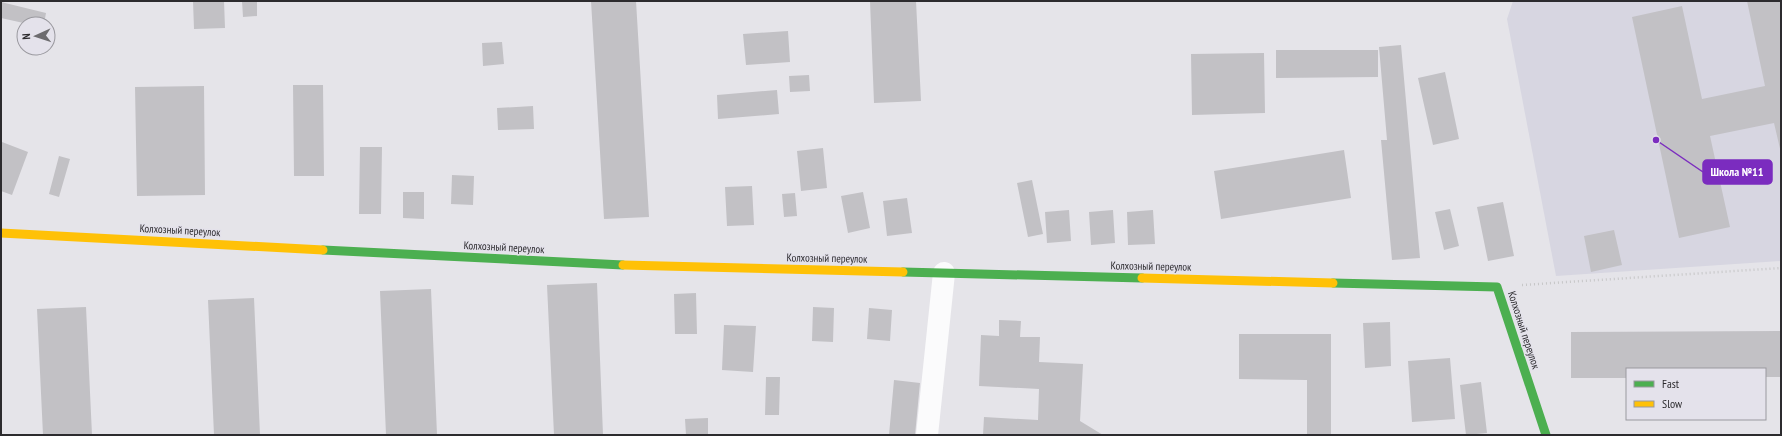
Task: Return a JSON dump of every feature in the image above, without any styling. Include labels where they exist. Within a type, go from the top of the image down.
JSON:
[{"type":"street","name":"Колхозный переулок","points":[[1,233],[622,265],[1497,287],[1546,435]]},
{"type":"street","points":[[927,435],[944,273]]},
{"type":"path","points":[[1497,287],[1781,268]]},
{"type":"shaded area","points":[[1513,1],[1781,1],[1781,261],[1556,276],[1507,19]]},
{"type":"building","points":[[193,1],[224,1],[225,28],[194,29]]},
{"type":"building","points":[[242,1],[257,1],[257,16],[243,17]]},
{"type":"building","points":[[591,1],[636,1],[649,217],[604,219]]},
{"type":"building","points":[[870,1],[916,1],[921,101],[874,103]]},
{"type":"building","points":[[1747,1],[1781,1],[1781,153],[1774,123],[1710,136],[1730,227],[1679,238],[1632,17],[1682,6],[1702,99],[1765,86]]},
{"type":"building","points":[[1,2],[46,13],[45,16],[16,16],[16,21],[1,18]]},
{"type":"building","points":[[788,31],[790,62],[746,65],[743,34]]},
{"type":"building","points":[[502,42],[504,64],[483,66],[482,43]]},
{"type":"building","points":[[1401,45],[1420,258],[1392,260],[1381,140],[1387,140],[1379,47]]},
{"type":"building","points":[[1276,50],[1378,50],[1378,77],[1276,78]]},
{"type":"building","points":[[1264,53],[1265,113],[1192,115],[1191,54]]},
{"type":"building","points":[[1445,72],[1459,139],[1433,145],[1418,78]]},
{"type":"building","points":[[809,75],[810,91],[790,92],[789,76]]},
{"type":"building","points":[[293,85],[323,85],[324,176],[294,176]]},
{"type":"building","points":[[204,86],[205,195],[137,196],[135,87]]},
{"type":"building","points":[[777,90],[779,114],[718,119],[717,95]]},
{"type":"building","points":[[533,106],[534,129],[498,130],[497,108]]},
{"type":"building","points":[[2,142],[28,152],[12,195],[1,191]]},
{"type":"building","points":[[360,147],[382,147],[381,214],[359,214]]},
{"type":"building","points":[[823,148],[827,188],[801,191],[797,151]]},
{"type":"building","points":[[1344,150],[1351,198],[1221,219],[1214,171]]},
{"type":"building","points":[[59,156],[70,159],[59,197],[49,194]]},
{"type":"building","points":[[452,175],[474,176],[473,205],[451,204]]},
{"type":"building","points":[[1032,180],[1043,234],[1028,237],[1017,183]]},
{"type":"building","points":[[752,186],[754,225],[727,226],[725,187]]},
{"type":"building","points":[[403,192],[424,192],[424,219],[403,218]]},
{"type":"building","points":[[863,192],[870,228],[848,233],[841,196]]},
{"type":"building","points":[[795,193],[797,216],[784,217],[782,194]]},
{"type":"building","points":[[907,198],[912,233],[887,236],[883,201]]},
{"type":"building","points":[[1503,202],[1514,256],[1488,261],[1477,207]]},
{"type":"building","points":[[1450,209],[1459,246],[1444,250],[1435,212]]},
{"type":"building","points":[[1069,210],[1071,241],[1047,243],[1045,212]]},
{"type":"building","points":[[1113,210],[1115,243],[1091,245],[1089,212]]},
{"type":"building","points":[[1153,210],[1155,244],[1128,245],[1127,212]]},
{"type":"building","points":[[1614,230],[1622,265],[1591,272],[1584,236]]},
{"type":"building","points":[[597,283],[603,435],[554,435],[547,285]]},
{"type":"building","points":[[431,289],[437,435],[386,435],[380,291]]},
{"type":"building","points":[[696,293],[697,334],[675,334],[674,294]]},
{"type":"building","points":[[254,298],[260,435],[214,435],[208,300]]},
{"type":"building","points":[[86,307],[92,435],[43,435],[37,309]]},
{"type":"building","points":[[813,307],[834,308],[833,342],[812,341]]},
{"type":"building","points":[[869,308],[892,310],[890,341],[867,339]]},
{"type":"building","points":[[999,320],[1021,321],[1020,337],[1040,337],[1039,362],[1083,364],[1080,421],[1103,435],[983,435],[984,417],[1038,420],[1039,389],[979,386],[981,335],[999,336]]},
{"type":"building","points":[[1390,322],[1391,366],[1365,368],[1363,323]]},
{"type":"building","points":[[724,325],[756,326],[753,372],[722,370]]},
{"type":"building","points":[[1781,331],[1781,377],[1766,377],[1766,368],[1626,368],[1626,378],[1571,378],[1571,332]]},
{"type":"building","points":[[1239,334],[1331,334],[1331,435],[1307,435],[1307,380],[1239,379]]},
{"type":"building","points":[[1450,358],[1455,419],[1412,422],[1408,361]]},
{"type":"building","points":[[766,377],[780,377],[779,415],[765,415]]},
{"type":"building","points":[[894,380],[920,383],[915,435],[889,435]]},
{"type":"building","points":[[1481,382],[1487,433],[1466,435],[1460,385]]},
{"type":"building","points":[[708,418],[708,435],[686,435],[685,419]]},
{"type":"traffic: fast","points":[[323,250],[623,265]]},
{"type":"traffic: fast","points":[[903,272],[1142,278]]},
{"type":"traffic: fast","points":[[1333,283],[1497,287],[1546,435]]},
{"type":"traffic: slow","points":[[1,233],[323,250]]},
{"type":"traffic: slow","points":[[623,265],[903,272]]},
{"type":"traffic: slow","points":[[1142,278],[1333,283]]},
{"type":"place","name":"Школа №11","points":[[1656,140]]}]
